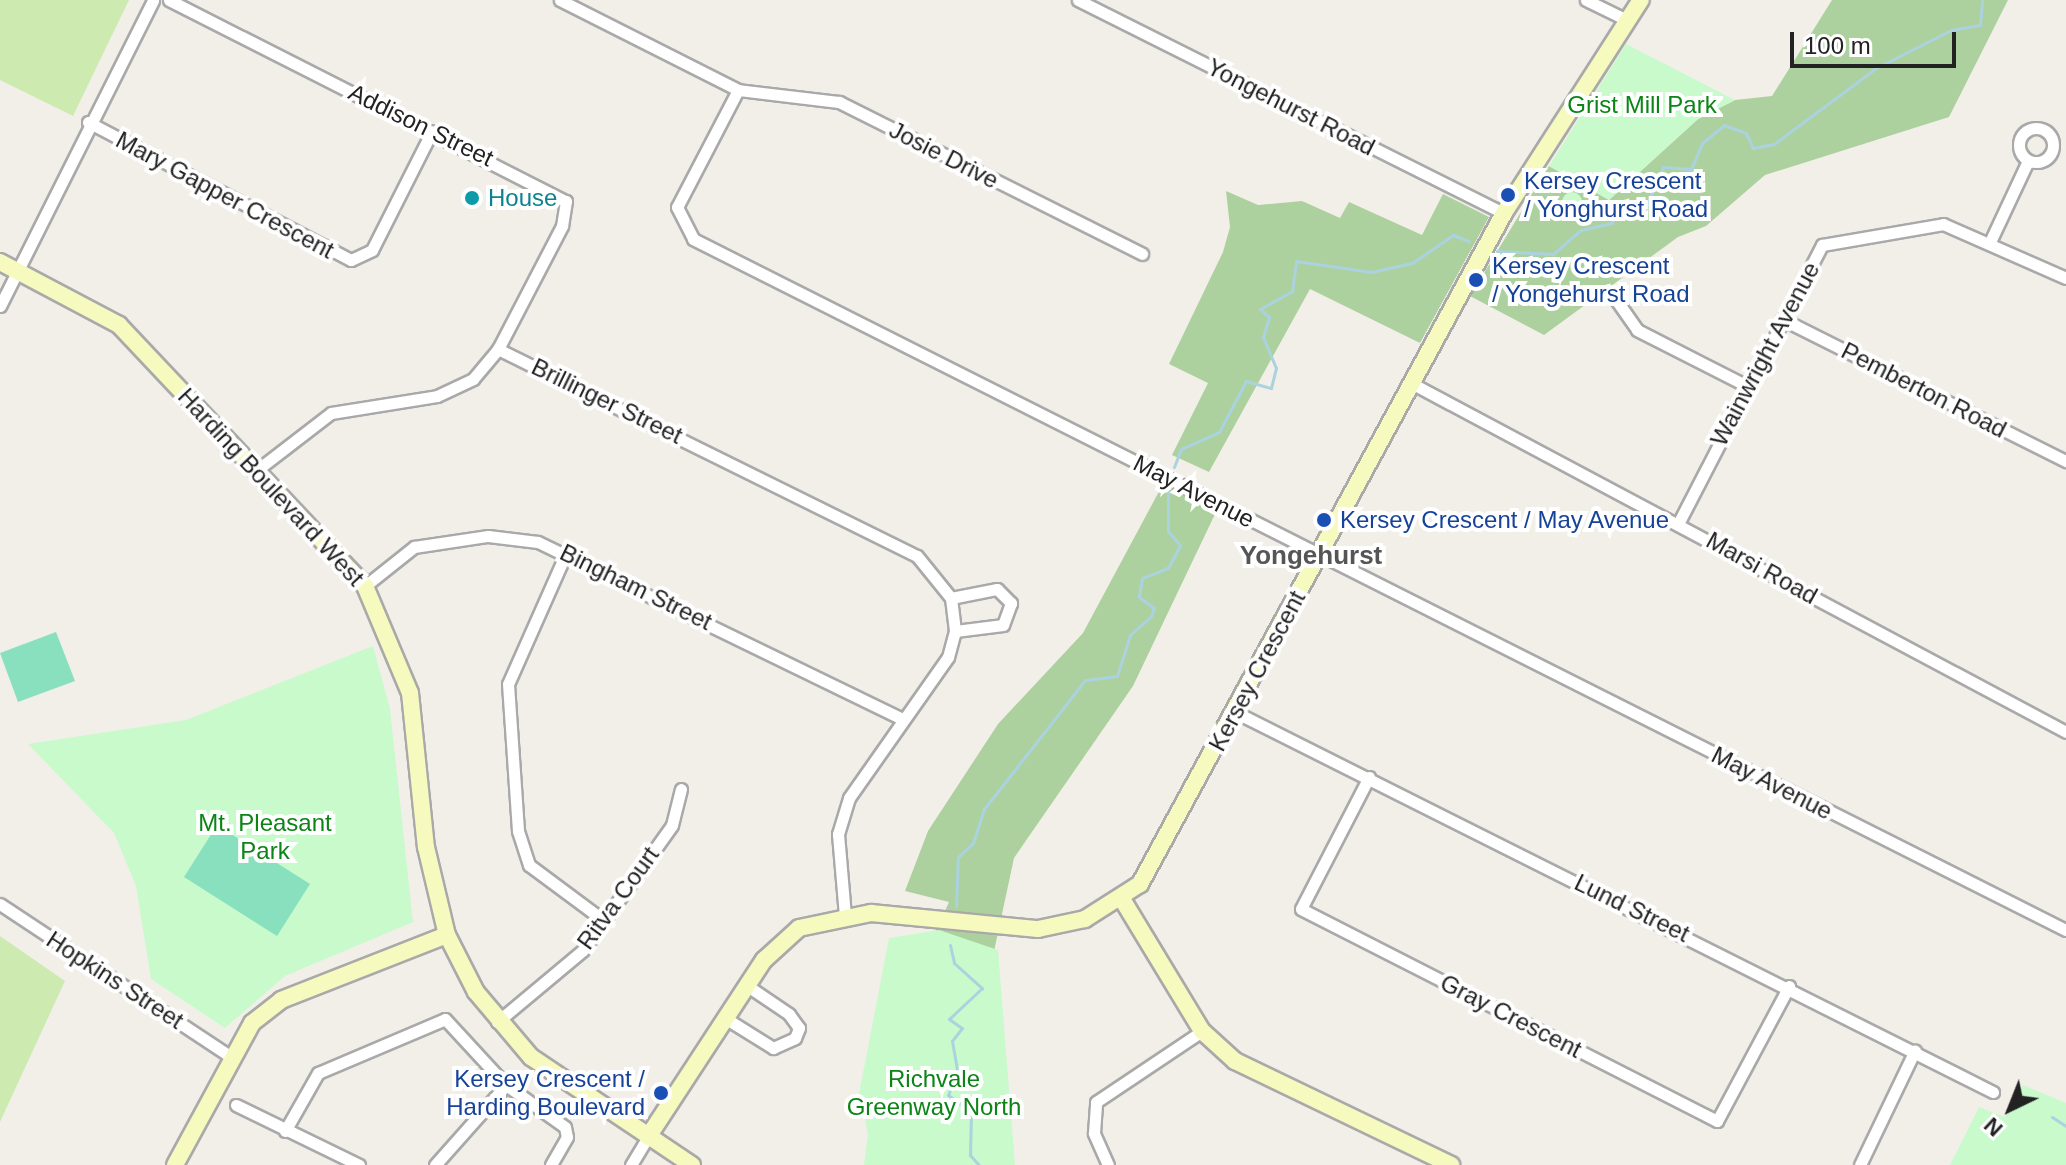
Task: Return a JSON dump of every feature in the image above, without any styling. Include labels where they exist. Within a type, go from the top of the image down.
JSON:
[{"type":"street","points":[[0,306],[88,122],[153,0]]},
{"type":"street","name":"Addison Street","points":[[169,0],[547,185],[569,206],[498,349]]},
{"type":"street","points":[[560,0],[738,90]]},
{"type":"street","name":"Yongehurst Road","points":[[1078,0],[1504,213]]},
{"type":"street","points":[[1586,0],[1627,20]]},
{"type":"street","name":"Kersey Crescent","points":[[648,1137],[746,985],[799,928],[845,915],[939,919],[1038,929],[1085,919],[1122,899],[1157,862],[1318,554],[1504,213],[1641,0]]},
{"type":"street","name":"Josie Drive","points":[[738,90],[839,102],[1142,254]]},
{"type":"street","name":"May Avenue","points":[[738,90],[677,207],[693,239],[2066,930]]},
{"type":"street","name":"Mary Gapper Crescent","points":[[88,122],[351,260],[372,250],[432,131]]},
{"type":"street","points":[[1990,242],[2028,161]]},
{"type":"street","name":"Wainwright Avenue","points":[[1679,522],[1745,385],[1822,245],[1844,237],[1943,224],[1990,242],[2066,278]]},
{"type":"street","name":"Harding Boulevard West","points":[[0,262],[119,325],[365,586],[410,693],[426,847],[447,935],[496,1023],[531,1057],[692,1165]]},
{"type":"street","points":[[1617,301],[1637,330],[1745,385]]},
{"type":"street","name":"Pemberton Road","points":[[1782,319],[2066,461]]},
{"type":"street","points":[[257,470],[331,413],[437,396],[473,379],[498,349]]},
{"type":"street","name":"Brillinger Street","points":[[498,349],[899,545],[937,576],[951,598]]},
{"type":"street","name":"Marsi Road","points":[[1413,384],[1679,522],[2066,732]]},
{"type":"street","name":"Bingham Street","points":[[365,586],[414,547],[488,536],[567,551],[901,718]]},
{"type":"street","points":[[567,551],[508,684],[518,831],[529,865],[603,920]]},
{"type":"street","points":[[845,915],[843,814],[901,718],[948,657],[955,631],[951,598],[997,589],[1011,603],[1003,625],[955,631]]},
{"type":"street","name":"Lund Street","points":[[1235,712],[1789,986],[1993,1092]]},
{"type":"street","name":"Gray Crescent","points":[[1369,777],[1301,909],[1717,1121],[1789,986]]},
{"type":"street","name":"Ritva Court","points":[[496,1023],[583,950],[672,825],[681,789]]},
{"type":"street","points":[[1122,899],[1202,1031],[1235,1061],[1449,1164]]},
{"type":"street","name":"Hopkins Street","points":[[0,904],[230,1056]]},
{"type":"street","points":[[175,1165],[230,1056],[252,1023],[281,1000],[447,935]]},
{"type":"street","points":[[725,1018],[773,1048],[795,1038],[799,1028],[789,1014],[746,985]]},
{"type":"street","points":[[285,1131],[318,1073],[436,1020],[451,1022],[506,1085],[565,1127],[567,1137],[551,1165]]},
{"type":"street","points":[[1108,1165],[1094,1133],[1096,1102],[1202,1031]]},
{"type":"street","points":[[1860,1165],[1915,1050]]},
{"type":"street","points":[[435,1165],[506,1085]]},
{"type":"street","points":[[236,1105],[359,1165]]},
{"type":"street","points":[[631,1165],[648,1137]]},
{"type":"green space","points":[[0,0],[129,0],[73,116],[0,80]]},
{"type":"green space","points":[[1832,0],[2008,0],[1949,117],[1765,175],[1706,226],[1678,237],[1544,335],[1470,296],[1549,166],[1609,200],[1698,119],[1735,100],[1772,96]]},
{"type":"green space","name":"Grist Mill Park","points":[[1626,44],[1735,100],[1698,119],[1609,200],[1549,166]]},
{"type":"green space","points":[[1226,191],[1258,205],[1302,201],[1340,218],[1349,202],[1422,235],[1443,194],[1489,217],[1420,343],[1310,289],[1209,472],[1172,455],[1208,383],[1169,364],[1223,252],[1230,227]]},
{"type":"green space","points":[[1572,192],[1579,195],[1582,202],[1579,209],[1572,212],[1565,209],[1562,202],[1565,195]]},
{"type":"green space","points":[[1163,484],[1216,512],[1133,686],[1014,858],[984,998],[1009,1108],[1008,1165],[878,1165],[934,935],[949,902],[905,891],[928,831],[998,724],[1083,633]]},
{"type":"green space","points":[[56,632],[75,681],[18,702],[0,653]]},
{"type":"green space","name":"Mt. Pleasant Park","points":[[373,646],[390,709],[413,922],[285,976],[225,1028],[151,979],[136,886],[114,833],[28,744],[186,720]]},
{"type":"green space","points":[[217,825],[310,884],[277,936],[184,877]]},
{"type":"green space","name":"Richvale Greenway North","points":[[939,930],[998,950],[1015,1165],[864,1165],[868,1134],[859,1094],[889,938]]},
{"type":"green space","points":[[0,936],[65,981],[0,1122]]},
{"type":"green space","points":[[2023,1085],[2066,1103],[2066,1165],[1950,1165],[1979,1107],[2005,1117]]},
{"type":"waterway","points":[[1497,251],[1553,254],[1581,230],[1612,223],[1617,204],[1645,209],[1663,167],[1691,169],[1702,143],[1724,125],[1746,133],[1753,148],[1774,144],[1876,68],[1951,30],[1980,25],[1982,0]]},
{"type":"waterway","points":[[1174,467],[1181,449],[1219,432],[1246,381],[1271,388],[1276,368],[1263,337],[1269,317],[1260,309],[1292,291],[1296,261],[1371,272],[1412,263],[1453,235],[1469,241]]},
{"type":"waterway","points":[[956,906],[958,857],[973,843],[984,809],[1085,680],[1117,676],[1130,635],[1151,616],[1154,608],[1139,597],[1142,578],[1168,568],[1180,545],[1168,531],[1168,488]]},
{"type":"waterway","points":[[950,945],[954,963],[982,988],[949,1019],[962,1028],[952,1041],[957,1068],[948,1095],[971,1112],[970,1155],[979,1165]]},
{"type":"waterway","points":[[2052,1117],[2066,1126]]},
{"type":"place","name":"Kersey Crescent / Yonghurst Road","points":[[1508,195]]},
{"type":"place","name":"House","points":[[472,198]]},
{"type":"place","name":"Kersey Crescent / Yongehurst Road","points":[[1476,280]]},
{"type":"place","name":"Kersey Crescent / May Avenue","points":[[1324,520]]},
{"type":"place","name":"Kersey Crescent / Harding Boulevard","points":[[661,1093]]},
{"type":"district","name":"Yongehurst","points":[[1311,556]]}]
